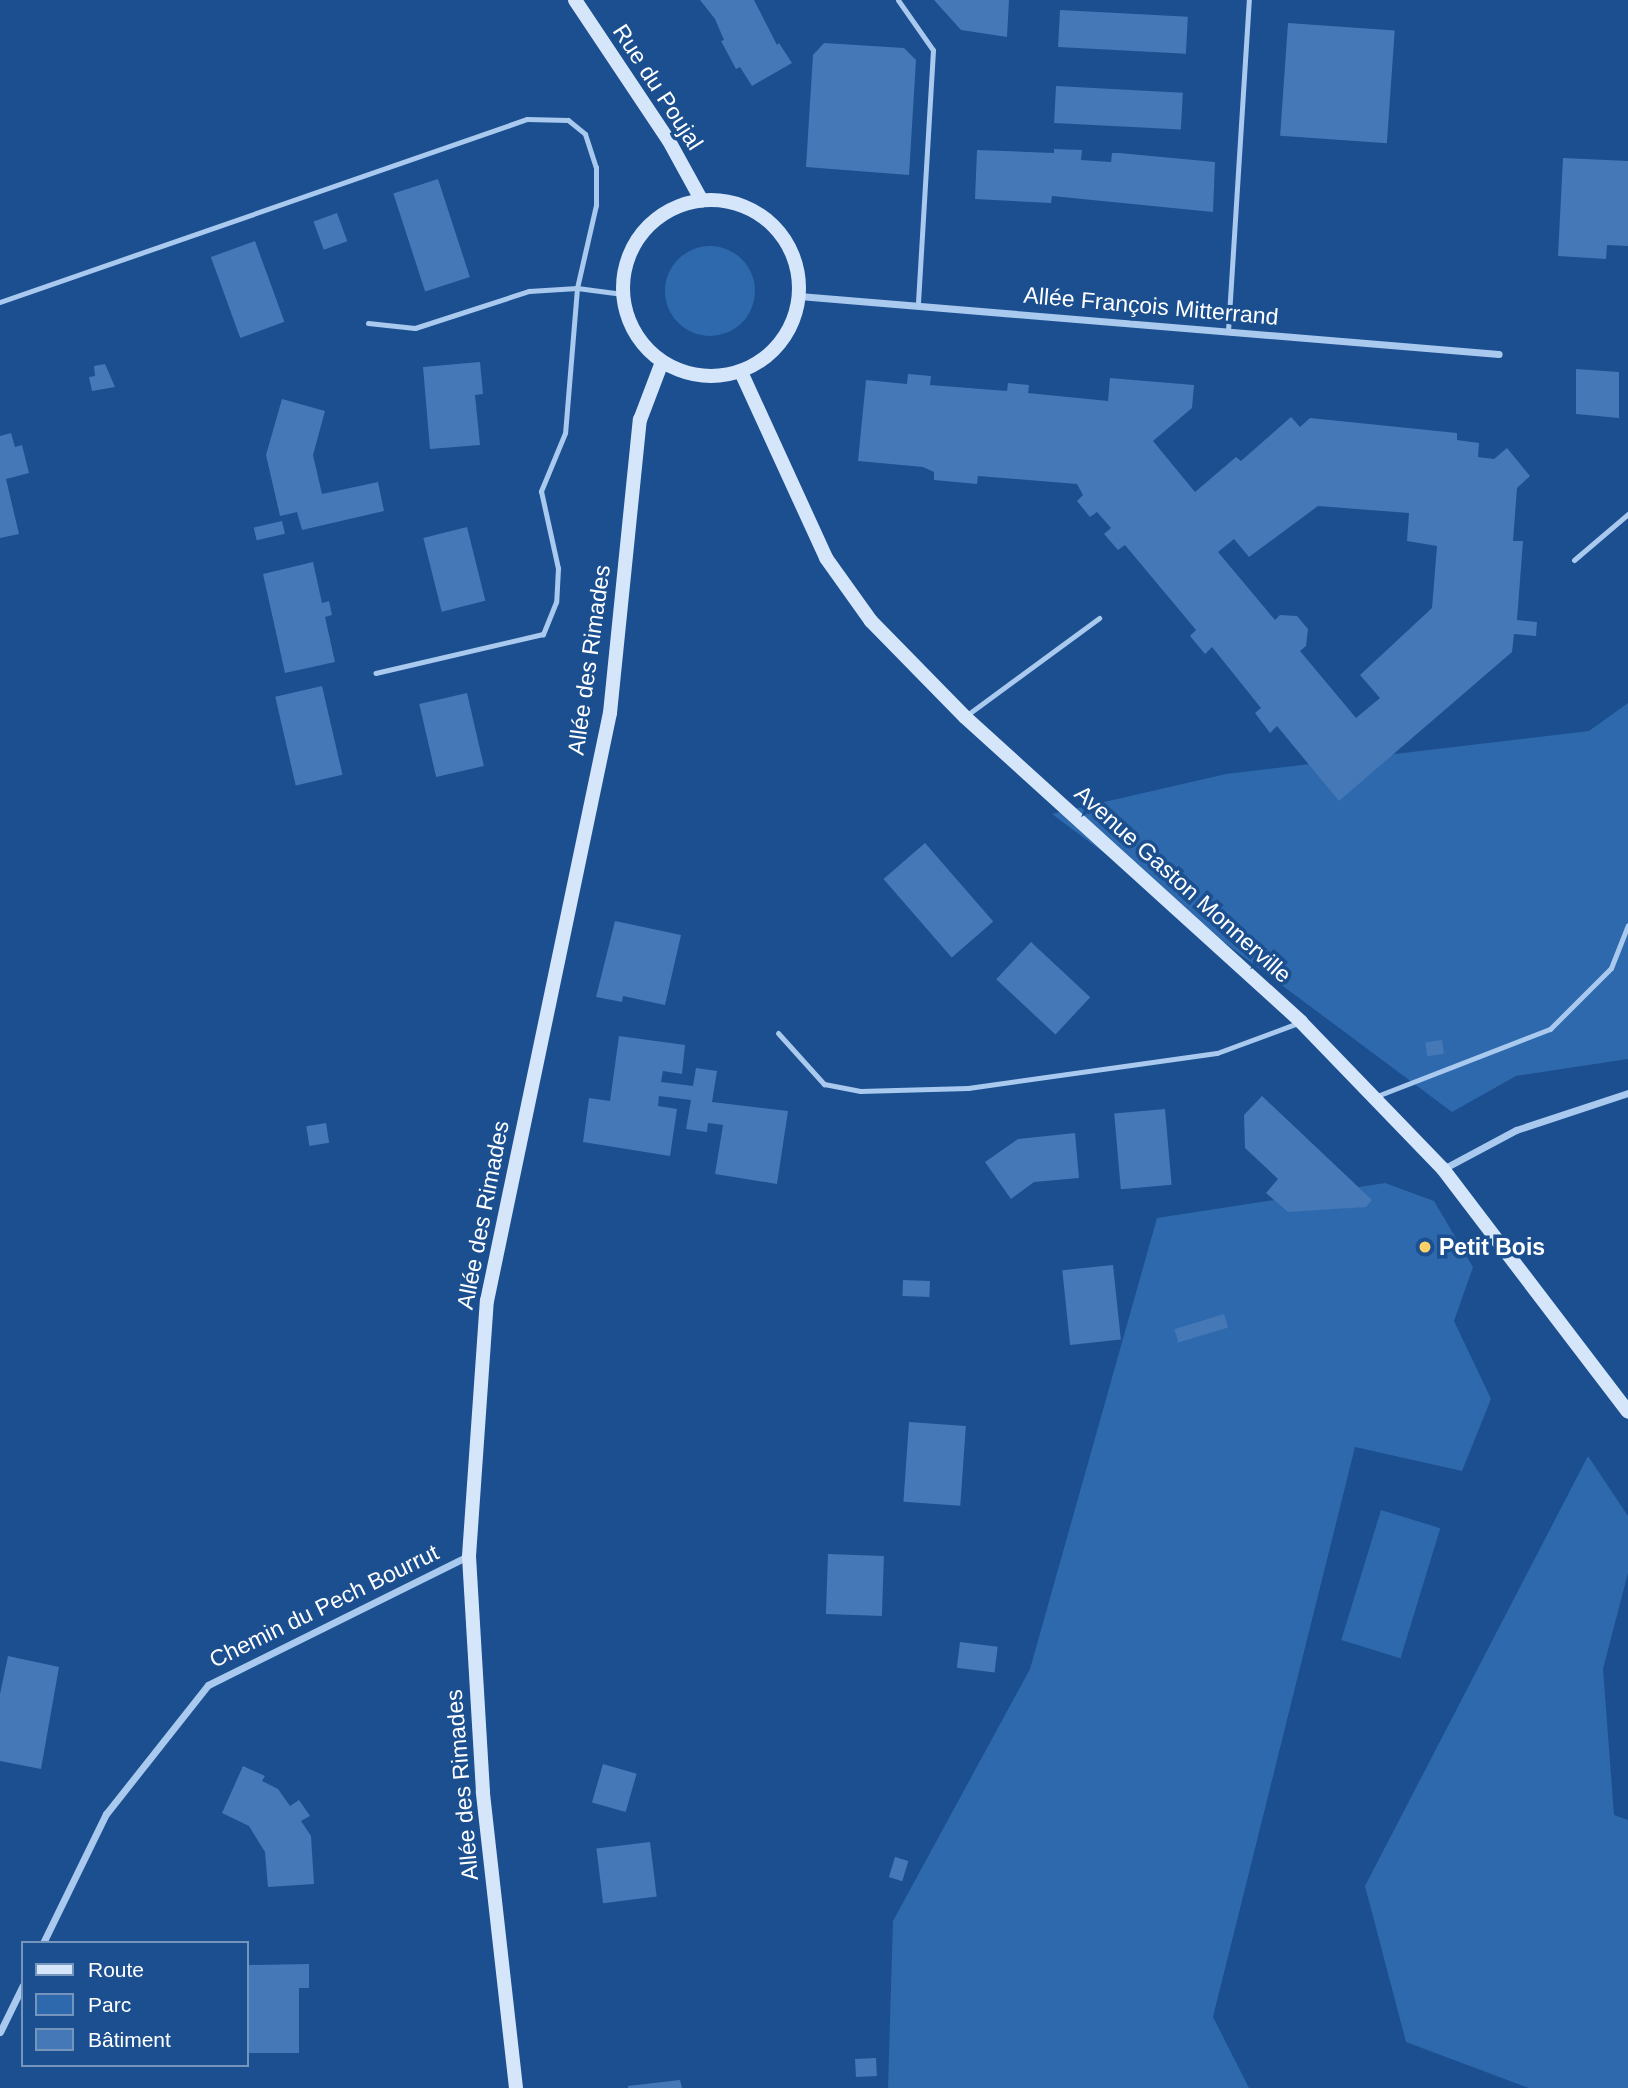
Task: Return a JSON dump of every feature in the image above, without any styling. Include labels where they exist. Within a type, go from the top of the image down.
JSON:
[{"type":"main road","name":"Rue du Poujal","points":[[575,0],[669,141],[702,201]]},
{"type":"main road","points":[[702,201],[728,202],[773,225],[788,246],[798,270],[799,296],[794,320],[781,342],[763,360],[741,372],[714,376],[687,373],[662,362],[642,344],[629,320],[623,294],[625,267],[644,232],[676,208],[702,201]]},
{"type":"main road","name":"Allée des Rimades","points":[[516,2088],[482,1792],[469,1556],[487,1301],[610,713],[640,420],[662,362]]},
{"type":"main road","name":"Avenue Gaston Monnerville","points":[[741,372],[826,558],[871,621],[965,717],[1301,1022],[1443,1169],[1628,1412]]},
{"type":"street","name":"Allée François Mitterrand","points":[[799,296],[1499,354]]},
{"type":"street","points":[[1443,1169],[1516,1130],[1628,1093]]},
{"type":"street","name":"Chemin du Pech Bourrut","points":[[45,1941],[106,1814],[208,1685],[469,1556]]},
{"type":"street","points":[[0,2032],[21,1989]]},
{"type":"lane","points":[[898,0],[933,50],[918,306]]},
{"type":"lane","points":[[1228,331],[1249,0]]},
{"type":"lane","points":[[0,302],[527,119],[568,120],[585,134],[596,167],[596,205],[577,288],[565,433],[541,491],[558,568],[556,602],[543,634],[375,673]]},
{"type":"lane","points":[[368,323],[415,328],[529,291],[577,288],[623,294]]},
{"type":"lane","points":[[1574,560],[1628,514]]},
{"type":"lane","points":[[965,717],[1099,618]]},
{"type":"lane","points":[[1374,1098],[1550,1029],[1611,968],[1628,925]]},
{"type":"lane","points":[[778,1033],[824,1084],[887,1090],[968,1088],[1217,1053],[1301,1022]]},
{"type":"green space","points":[[710,246],[727,250],[742,259],[751,274],[755,291],[751,308],[742,323],[727,332],[710,336],[693,332],[678,323],[669,308],[665,291],[669,274],[678,259],[693,250]]},
{"type":"green space","points":[[1628,703],[1628,1059],[1516,1076],[1452,1112],[1052,814],[1226,774],[1589,731]]},
{"type":"green space","points":[[1385,1183],[1434,1201],[1473,1267],[1454,1321],[1491,1399],[1462,1471],[1355,1447],[1213,2017],[1249,2088],[888,2088],[893,1921],[1030,1669],[1157,1218]]},
{"type":"green space","points":[[1588,1456],[1628,1516],[1628,1573],[1603,1669],[1614,1815],[1628,1820],[1628,2088],[1529,2088],[1406,2042],[1365,1886]]},
{"type":"green space","points":[[1381,1510],[1440,1528],[1401,1658],[1341,1640]]},
{"type":"building","points":[[700,0],[754,0],[777,45],[779,43],[792,63],[752,86],[740,67],[736,69],[721,41],[724,40],[715,19]]},
{"type":"building","points":[[934,0],[1009,0],[1007,37],[961,30]]},
{"type":"building","points":[[1060,10],[1188,17],[1186,54],[1058,47]]},
{"type":"building","points":[[1288,23],[1395,30],[1387,143],[1280,136]]},
{"type":"building","points":[[824,43],[904,48],[916,60],[909,175],[806,167],[813,55]]},
{"type":"building","points":[[1056,86],[1183,93],[1181,130],[1054,123]]},
{"type":"building","points":[[1054,149],[1082,150],[1081,160],[1111,162],[1112,153],[1119,153],[1215,162],[1213,212],[1052,196],[1051,203],[975,199],[977,150],[1054,153]]},
{"type":"building","points":[[1563,158],[1628,161],[1628,246],[1607,245],[1606,259],[1558,256]]},
{"type":"building","points":[[438,179],[470,277],[425,291],[393,194]]},
{"type":"building","points":[[337,213],[347,241],[324,250],[314,222]]},
{"type":"building","points":[[255,241],[284,322],[240,338],[211,257]]},
{"type":"building","points":[[480,362],[483,394],[475,395],[480,445],[430,449],[423,367]]},
{"type":"building","points":[[105,364],[115,387],[92,391],[89,377],[95,376],[94,366]]},
{"type":"building","points":[[1576,369],[1619,372],[1619,418],[1576,414]]},
{"type":"building","points":[[908,374],[931,376],[930,385],[1007,391],[1008,383],[1029,385],[1028,393],[1108,401],[1110,378],[1194,385],[1192,408],[1153,441],[1195,492],[1236,457],[1241,461],[1291,417],[1300,427],[1310,418],[1457,433],[1457,440],[1479,443],[1478,457],[1494,459],[1507,448],[1530,476],[1517,488],[1513,541],[1523,541],[1517,620],[1537,622],[1536,636],[1514,634],[1512,652],[1339,801],[1277,726],[1270,733],[1255,713],[1261,708],[1212,647],[1205,654],[1190,636],[1196,630],[1125,545],[1118,550],[1104,534],[1111,528],[1097,512],[1090,517],[1077,501],[1083,495],[1077,484],[978,476],[977,484],[934,480],[934,472],[923,467],[858,461],[866,380],[907,384]],"holes":[[[1318,506],[1409,513],[1407,541],[1437,546],[1432,608],[1360,675],[1380,698],[1356,718],[1300,651],[1306,646],[1308,629],[1297,616],[1280,615],[1275,620],[1218,552],[1234,539],[1249,557]]]},
{"type":"building","points":[[282,399],[325,411],[313,455],[322,494],[378,482],[384,511],[302,530],[297,512],[280,516],[266,455]]},
{"type":"building","points":[[11,433],[15,447],[22,445],[29,473],[6,479],[19,534],[0,538],[0,436]]},
{"type":"building","points":[[282,521],[285,534],[257,540],[254,528]]},
{"type":"building","points":[[467,527],[485,601],[442,612],[423,538]]},
{"type":"building","points":[[313,562],[322,603],[329,601],[332,615],[325,617],[335,662],[285,673],[263,574]]},
{"type":"building","points":[[322,686],[342,775],[296,785],[275,697]]},
{"type":"building","points":[[467,693],[484,766],[436,777],[419,704]]},
{"type":"building","points":[[925,843],[993,921],[952,958],[883,879]]},
{"type":"building","points":[[615,921],[681,935],[665,1005],[623,996],[622,1002],[596,997]]},
{"type":"building","points":[[1031,942],[1090,997],[1055,1035],[996,979]]},
{"type":"building","points":[[619,1036],[685,1045],[682,1074],[663,1071],[661,1082],[693,1086],[696,1068],[717,1071],[712,1102],[788,1111],[777,1184],[715,1174],[723,1125],[708,1123],[707,1132],[686,1129],[691,1100],[659,1096],[658,1106],[677,1109],[670,1156],[583,1142],[589,1098],[610,1101]]},
{"type":"building","points":[[1442,1040],[1444,1054],[1427,1056],[1425,1042]]},
{"type":"building","points":[[1262,1096],[1372,1200],[1366,1207],[1288,1212],[1266,1193],[1278,1179],[1245,1148],[1244,1115]]},
{"type":"building","points":[[1165,1109],[1172,1185],[1121,1189],[1114,1113]]},
{"type":"building","points":[[326,1123],[329,1143],[309,1146],[306,1126]]},
{"type":"building","points":[[1075,1133],[1079,1178],[1034,1182],[1011,1199],[985,1162],[1018,1139]]},
{"type":"building","points":[[1113,1265],[1121,1340],[1070,1345],[1062,1270]]},
{"type":"building","points":[[903,1280],[930,1281],[929,1297],[902,1296]]},
{"type":"building","points":[[1224,1314],[1228,1327],[1178,1343],[1174,1329]]},
{"type":"building","points":[[909,1422],[966,1426],[960,1506],[903,1502]]},
{"type":"building","points":[[828,1554],[884,1556],[882,1616],[826,1614]]},
{"type":"building","points":[[960,1642],[998,1647],[995,1672],[957,1668]]},
{"type":"building","points":[[8,1656],[59,1667],[41,1769],[0,1761],[0,1694]]},
{"type":"building","points":[[603,1764],[637,1774],[626,1812],[592,1802]]},
{"type":"building","points":[[243,1766],[265,1776],[262,1781],[278,1789],[290,1806],[299,1800],[310,1816],[301,1821],[311,1836],[314,1884],[268,1887],[265,1852],[249,1826],[222,1813]]},
{"type":"building","points":[[650,1842],[657,1897],[603,1903],[596,1849]]},
{"type":"building","points":[[895,1857],[908,1861],[902,1881],[889,1877]]},
{"type":"building","points":[[309,1964],[309,1988],[299,1988],[299,2053],[249,2053],[248,1965]]},
{"type":"building","points":[[876,2058],[877,2076],[856,2077],[855,2059]]},
{"type":"building","points":[[680,2080],[682,2088],[628,2088],[628,2086]]},
{"type":"place","name":"Petit Bois","points":[[1425,1247]]}]
